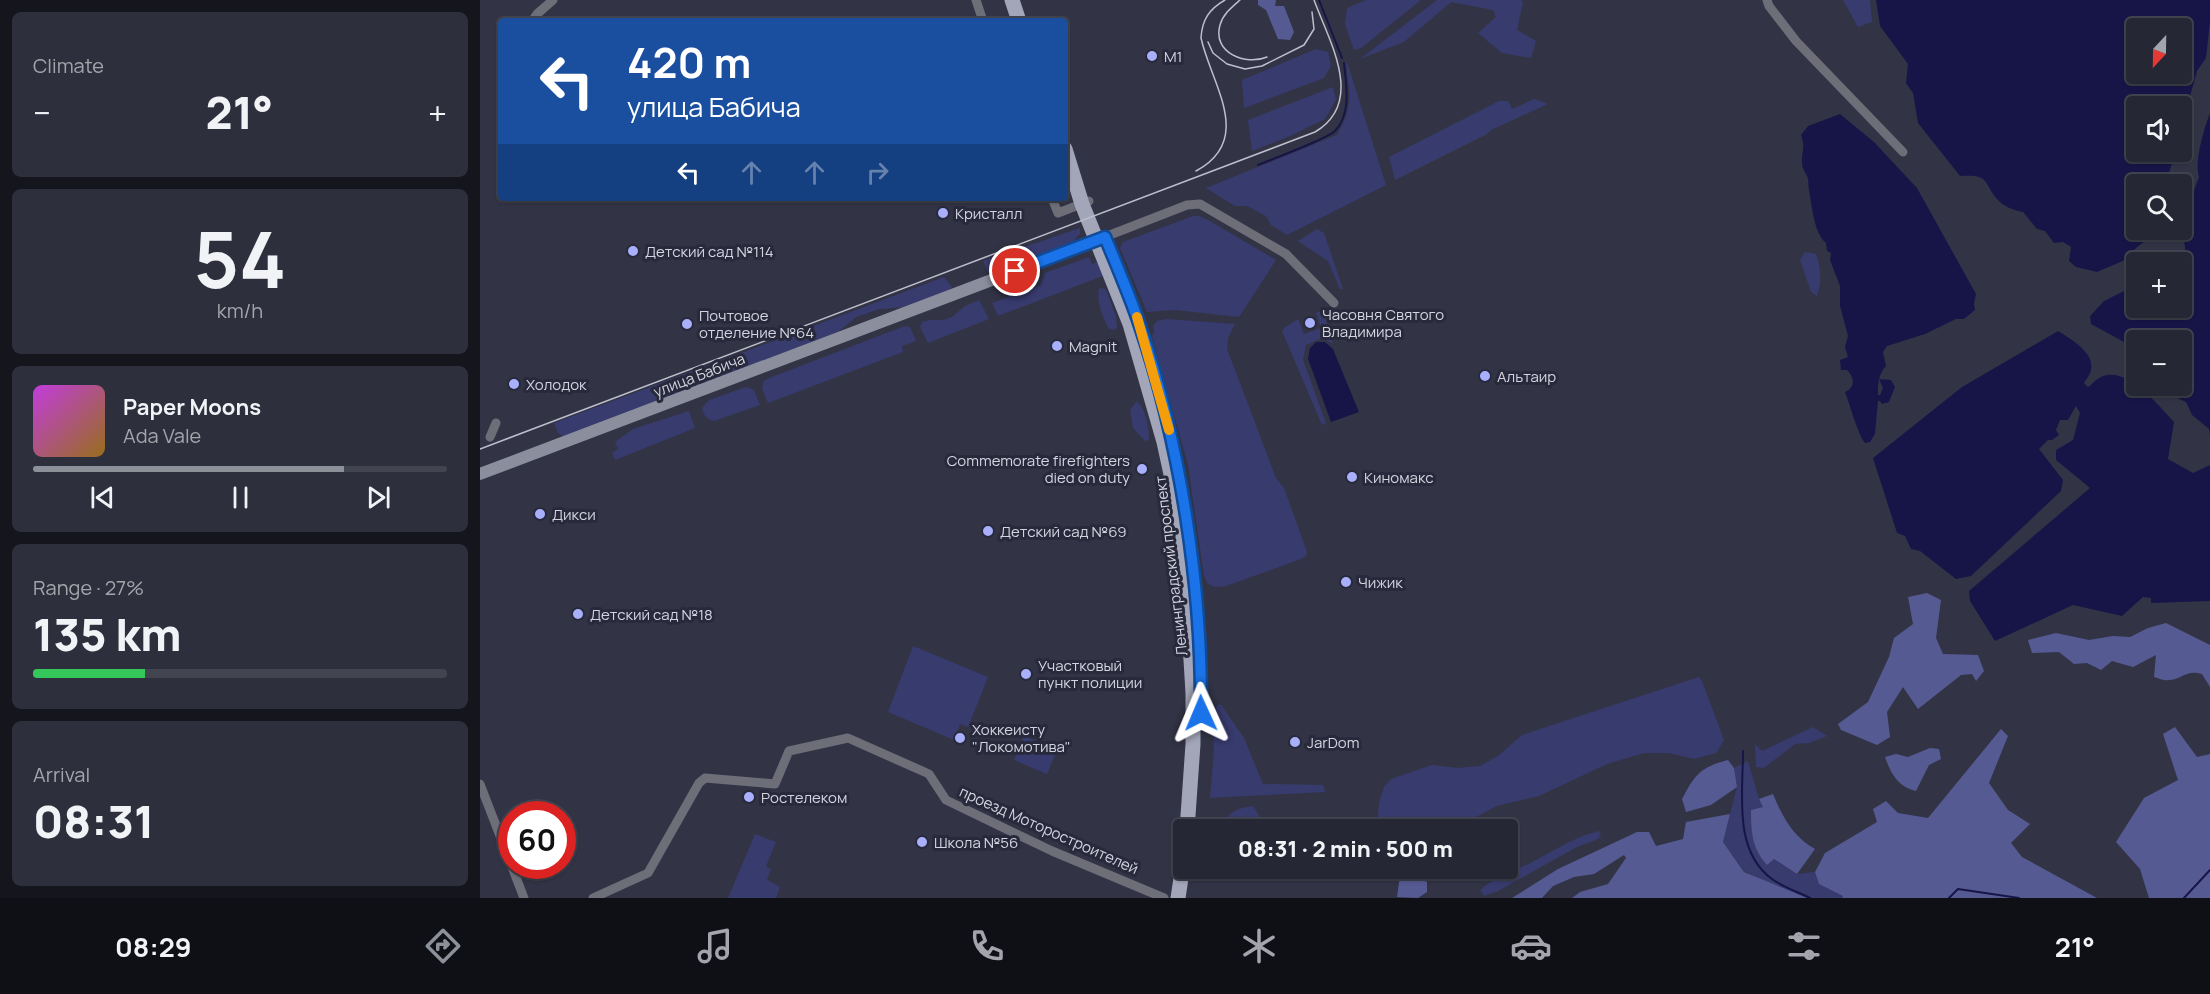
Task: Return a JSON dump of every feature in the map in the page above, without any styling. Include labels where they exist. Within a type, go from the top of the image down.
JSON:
[{"type":"main road","name":"Ленинградский проспект","points":[[1068,157],[1085,202],[1141,327],[1172,441],[1184,502],[1196,598],[1201,697],[1195,819]]},
{"type":"main road","name":"Ленинградский проспект","points":[[1101,238],[1140,356],[1164,442],[1177,502],[1186,577],[1193,682],[1193,744],[1188,819]]},
{"type":"main road","points":[[1178,898],[1181,879]]},
{"type":"main road","points":[[1185,898],[1188,879]]},
{"type":"street","points":[[534,18],[553,0]]},
{"type":"street","points":[[975,0],[982,18]]},
{"type":"street","points":[[1767,0],[1769,6],[1796,41],[1903,152]]},
{"type":"street","points":[[1053,201],[1058,213],[1085,202]]},
{"type":"street","points":[[1101,238],[1197,203],[1279,249],[1334,303]]},
{"type":"street","name":"улица Бабича","points":[[480,474],[1101,238]]},
{"type":"street","points":[[490,437],[496,423]]},
{"type":"street","name":"проезд Моторостроителей","points":[[593,898],[648,873],[699,783],[705,778],[775,784],[789,751],[848,738],[929,774],[946,800],[953,804],[1164,898]]},
{"type":"street","points":[[480,784],[524,898]]},
{"type":"shaded area","points":[[1258,0],[1276,0],[1275,6],[1284,6],[1294,32],[1290,40],[1278,39],[1266,10],[1258,5]]},
{"type":"shaded area","points":[[1366,0],[1421,0],[1361,48],[1354,50],[1345,24],[1347,8]]},
{"type":"shaded area","points":[[1437,0],[1521,0],[1523,2],[1517,30],[1536,41],[1531,58],[1502,53],[1478,33],[1496,17],[1493,10],[1451,2],[1404,42],[1360,59]]},
{"type":"shaded area","points":[[1843,0],[1870,0],[1872,22],[1858,27]]},
{"type":"shaded area","points":[[1876,0],[2210,0],[2206,58],[2197,71],[2190,96],[2126,96],[2126,162],[2172,162],[2169,174],[2126,174],[2126,240],[2147,240],[2132,252],[2126,252],[2125,260],[2097,272],[2076,267],[2069,261],[2071,247],[2063,242],[2054,243],[2045,231],[2037,229],[2023,212],[2003,204],[1985,180],[1976,176],[1960,176],[1918,123],[1913,93],[1906,83],[1908,64],[1880,26]]},
{"type":"shaded area","points":[[1316,49],[1328,52],[1331,66],[1324,78],[1244,108],[1242,80]]},
{"type":"shaded area","points":[[1346,63],[1386,185],[1287,235],[1271,225],[1266,216],[1247,206],[1235,206],[1206,188],[1337,135],[1346,116],[1349,100]]},
{"type":"shaded area","points":[[1333,87],[1336,100],[1325,119],[1252,151],[1248,120]]},
{"type":"shaded area","points":[[1534,99],[1548,104],[1491,130],[1395,180],[1389,157],[1499,101],[1508,101],[1512,109]]},
{"type":"shaded area","points":[[2210,113],[2210,436],[2209,429],[2192,415],[2186,402],[2173,396],[2192,396],[2192,330],[2126,330],[2126,346],[2124,342],[2091,324],[2090,316],[2104,301],[2126,290],[2126,318],[2192,318],[2192,252],[2186,252],[2184,240],[2192,240],[2192,196],[2199,177],[2198,163]]},
{"type":"shaded area","points":[[1840,114],[1874,142],[1917,188],[1976,294],[1975,310],[1964,319],[1956,319],[1925,334],[1887,346],[1883,352],[1886,366],[1879,379],[1891,380],[1895,387],[1889,402],[1882,404],[1878,401],[1875,434],[1870,442],[1865,443],[1845,392],[1851,387],[1852,379],[1847,370],[1841,370],[1840,360],[1848,357],[1845,347],[1848,336],[1840,306],[1840,286],[1830,260],[1831,253],[1827,251],[1826,243],[1816,226],[1808,179],[1802,165],[1801,135],[1808,126]],"holes":[[[1879,379],[1883,388],[1880,395],[1878,395]]]},
{"type":"shaded area","points":[[1193,216],[1208,220],[1276,260],[1239,317],[1175,310],[1147,312],[1120,248],[1123,242]]},
{"type":"shaded area","points":[[1080,228],[1080,234],[1075,239],[1075,243],[989,274],[983,261]]},
{"type":"shaded area","points":[[1317,229],[1324,233],[1343,289],[1340,289],[1328,261],[1298,241]]},
{"type":"shaded area","points":[[1805,252],[1816,254],[1818,259],[1820,280],[1817,296],[1811,292],[1800,260]]},
{"type":"shaded area","points":[[1089,257],[1092,264],[1102,260],[1108,274],[998,316],[992,303],[1041,285],[1045,273]]},
{"type":"shaded area","points":[[944,277],[952,287],[950,290],[905,307],[880,309],[856,317],[837,333],[564,437],[558,433],[554,423]]},
{"type":"shaded area","points":[[1099,288],[1106,289],[1116,317],[1117,328],[1114,330],[1108,328],[1102,314],[1098,298]]},
{"type":"shaded area","points":[[979,300],[989,319],[928,343],[920,327],[922,322],[952,317],[965,306]]},
{"type":"shaded area","points":[[1322,310],[1333,344],[1322,338],[1306,345],[1303,360],[1326,423],[1322,425],[1282,331],[1298,319],[1304,334],[1321,328],[1316,313]]},
{"type":"shaded area","points":[[1166,319],[1235,324],[1228,338],[1227,349],[1276,478],[1284,488],[1307,552],[1306,556],[1301,559],[1226,586],[1215,587],[1208,584],[1204,576],[1188,465],[1152,336],[1153,326],[1157,321]]},
{"type":"shaded area","points":[[905,326],[910,327],[916,341],[902,346],[903,352],[768,403],[762,388],[764,381],[769,378]]},
{"type":"shaded area","points":[[2058,331],[2080,346],[2089,357],[2091,372],[2084,383],[2088,387],[2099,378],[2109,375],[2119,376],[2126,379],[2126,396],[2149,396],[2174,422],[2168,459],[2193,473],[2210,465],[2210,601],[2151,603],[2151,598],[2143,597],[2122,616],[2073,605],[1995,641],[1970,601],[1969,591],[2090,488],[2056,460],[2056,450],[2073,440],[2080,413],[2076,406],[2068,420],[2060,420],[2056,430],[2059,435],[2048,440],[2039,449],[2063,480],[2061,491],[1971,576],[1956,579],[1920,551],[1911,549],[1905,536],[1897,533],[1873,458],[1962,387]]},
{"type":"shaded area","points":[[1316,342],[1325,342],[1333,349],[1359,412],[1331,422],[1308,359],[1310,348]]},
{"type":"shaded area","points":[[746,387],[754,390],[760,405],[714,421],[707,418],[702,408],[709,400]]},
{"type":"shaded area","points":[[1137,401],[1143,409],[1149,440],[1145,441],[1133,428],[1130,410]]},
{"type":"shaded area","points":[[689,411],[695,428],[615,460],[612,453],[618,449],[615,442],[633,429]]},
{"type":"shaded area","points":[[1927,593],[1941,600],[1936,638],[1943,654],[1978,655],[1984,671],[1976,681],[1972,674],[1961,675],[1918,709],[1903,687],[1887,712],[1890,737],[1877,745],[1841,730],[1838,724],[1868,702],[1889,657],[1894,638],[1913,624],[1908,597]]},
{"type":"shaded area","points":[[2166,623],[2210,645],[2210,687],[2202,674],[2191,673],[2173,680],[2154,677],[2156,655],[2133,667],[2112,661],[2101,670],[2087,663],[2074,664],[2059,652],[2032,653],[2028,640],[2056,633],[2089,640],[2113,636],[2130,637],[2148,628]]},
{"type":"shaded area","points":[[913,646],[988,677],[968,727],[960,724],[954,740],[888,712]]},
{"type":"shaded area","points":[[1699,677],[1724,740],[1716,753],[1694,759],[1669,753],[1644,753],[1607,764],[1539,796],[1497,806],[1474,818],[1476,819],[1378,819],[1379,803],[1384,787],[1391,779],[1432,765],[1458,768],[1480,766],[1498,756],[1522,735]]},
{"type":"shaded area","points":[[1217,705],[1221,705],[1244,738],[1263,784],[1323,785],[1325,792],[1210,798],[1214,750],[1213,713]]},
{"type":"shaded area","points":[[1813,727],[1827,736],[1809,743],[1795,744],[1764,768],[1756,767],[1755,744],[1762,751]]},
{"type":"shaded area","points":[[2175,727],[2197,757],[2210,754],[2210,898],[2149,898],[2140,869],[2116,842],[2144,798],[2178,780],[2163,734]]},
{"type":"shaded area","points":[[2001,729],[2008,736],[1989,783],[2008,810],[2030,824],[2011,843],[2022,857],[2097,898],[1842,898],[1843,896],[1819,884],[1815,872],[1825,853],[1877,822],[1873,809],[1886,801],[1898,813],[1928,818]]},
{"type":"shaded area","points":[[1024,736],[1057,750],[1047,774],[1014,760]]},
{"type":"shaded area","points":[[1930,748],[1939,749],[1941,759],[1929,765],[1916,791],[1900,783],[1885,757],[1896,754],[1908,757]]},
{"type":"shaded area","points":[[1728,760],[1734,768],[1737,787],[1711,805],[1686,812],[1682,799],[1695,778],[1705,769]]},
{"type":"shaded area","points":[[1748,761],[1759,799],[1764,807],[1751,810],[1774,859],[1797,874],[1815,872],[1819,884],[1844,896],[1842,898],[1807,898],[1773,886],[1744,871],[1723,842],[1737,787],[1734,768]]},
{"type":"shaded area","points":[[1773,794],[1794,832],[1815,849],[1797,874],[1774,859],[1767,865],[1753,839],[1751,810],[1763,807],[1759,799]]},
{"type":"shaded area","points":[[1253,806],[1261,819],[1227,819],[1242,808]]},
{"type":"shaded area","points":[[1730,814],[1723,842],[1744,872],[1807,898],[1572,898],[1580,892],[1608,884],[1626,858],[1624,855],[1594,874],[1574,877],[1553,886],[1542,898],[1512,898],[1558,869],[1637,832],[1649,832],[1656,846],[1683,839],[1686,822]]},
{"type":"shaded area","points":[[1599,831],[1601,835],[1598,839],[1577,847],[1498,891],[1484,896],[1480,890],[1496,879],[1518,879],[1518,869],[1583,836]]},
{"type":"shaded area","points":[[755,834],[776,842],[766,866],[771,869],[767,880],[780,887],[776,898],[728,898]]},
{"type":"shaded area","points":[[1399,879],[1427,882],[1427,892],[1418,898],[1397,897]]},
{"type":"waterway","points":[[1319,0],[1342,58]]},
{"type":"waterway","points":[[1258,165],[1311,144],[1335,131],[1344,116],[1346,107],[1347,89],[1344,63]]},
{"type":"waterway","points":[[1743,751],[1743,820],[1751,853],[1772,879],[1810,898]]},
{"type":"waterway","points":[[2184,898],[2210,870]]},
{"type":"waterway","points":[[1949,898],[1958,889],[2019,898]]},
{"type":"tram line","points":[[1196,171],[1214,158],[1223,143],[1226,127],[1219,92],[1201,38],[1207,16],[1225,0]]},
{"type":"tram line","points":[[1240,0],[1221,21],[1219,35],[1221,43],[1226,50],[1241,58],[1250,60],[1267,57]]},
{"type":"tram line","points":[[480,449],[1315,132],[1330,119],[1338,104],[1341,88],[1334,52],[1314,0]]},
{"type":"tram line","points":[[1208,42],[1213,53],[1227,64],[1245,69],[1262,66],[1304,45],[1314,29],[1312,12]]},
{"type":"slow traffic","points":[[1137,317],[1169,430]]},
{"type":"place","name":"М1","points":[[1152,56]]},
{"type":"place","name":"Кристалл","points":[[943,213]]},
{"type":"place","name":"Детский сад №114","points":[[633,251]]},
{"type":"place","name":"Часовня Святого Владимира","points":[[1310,323]]},
{"type":"place","name":"Почтовое отделение №64","points":[[687,324]]},
{"type":"place","name":"Magnit","points":[[1057,346]]},
{"type":"place","name":"Альтаир","points":[[1485,376]]},
{"type":"place","name":"Холодок","points":[[514,384]]},
{"type":"place","name":"Commemorate firefighters died on duty","points":[[1142,469]]},
{"type":"place","name":"Киномакс","points":[[1352,477]]},
{"type":"place","name":"Дикси","points":[[540,514]]},
{"type":"place","name":"Детский сад №69","points":[[988,531]]},
{"type":"place","name":"Чижик","points":[[1346,582]]},
{"type":"place","name":"Детский сад №18","points":[[578,614]]},
{"type":"place","name":"Участковый пункт полиции","points":[[1026,674]]},
{"type":"place","name":"Хоккеисту \"Локомотива\"","points":[[960,738]]},
{"type":"place","name":"JarDom","points":[[1295,742]]},
{"type":"place","name":"Ростелеком","points":[[749,797]]},
{"type":"place","name":"Школа №56","points":[[922,842]]},
{"type":"route","points":[[1015,271],[1105,237],[1141,327],[1172,441],[1184,502],[1196,598],[1201,713]]}]
